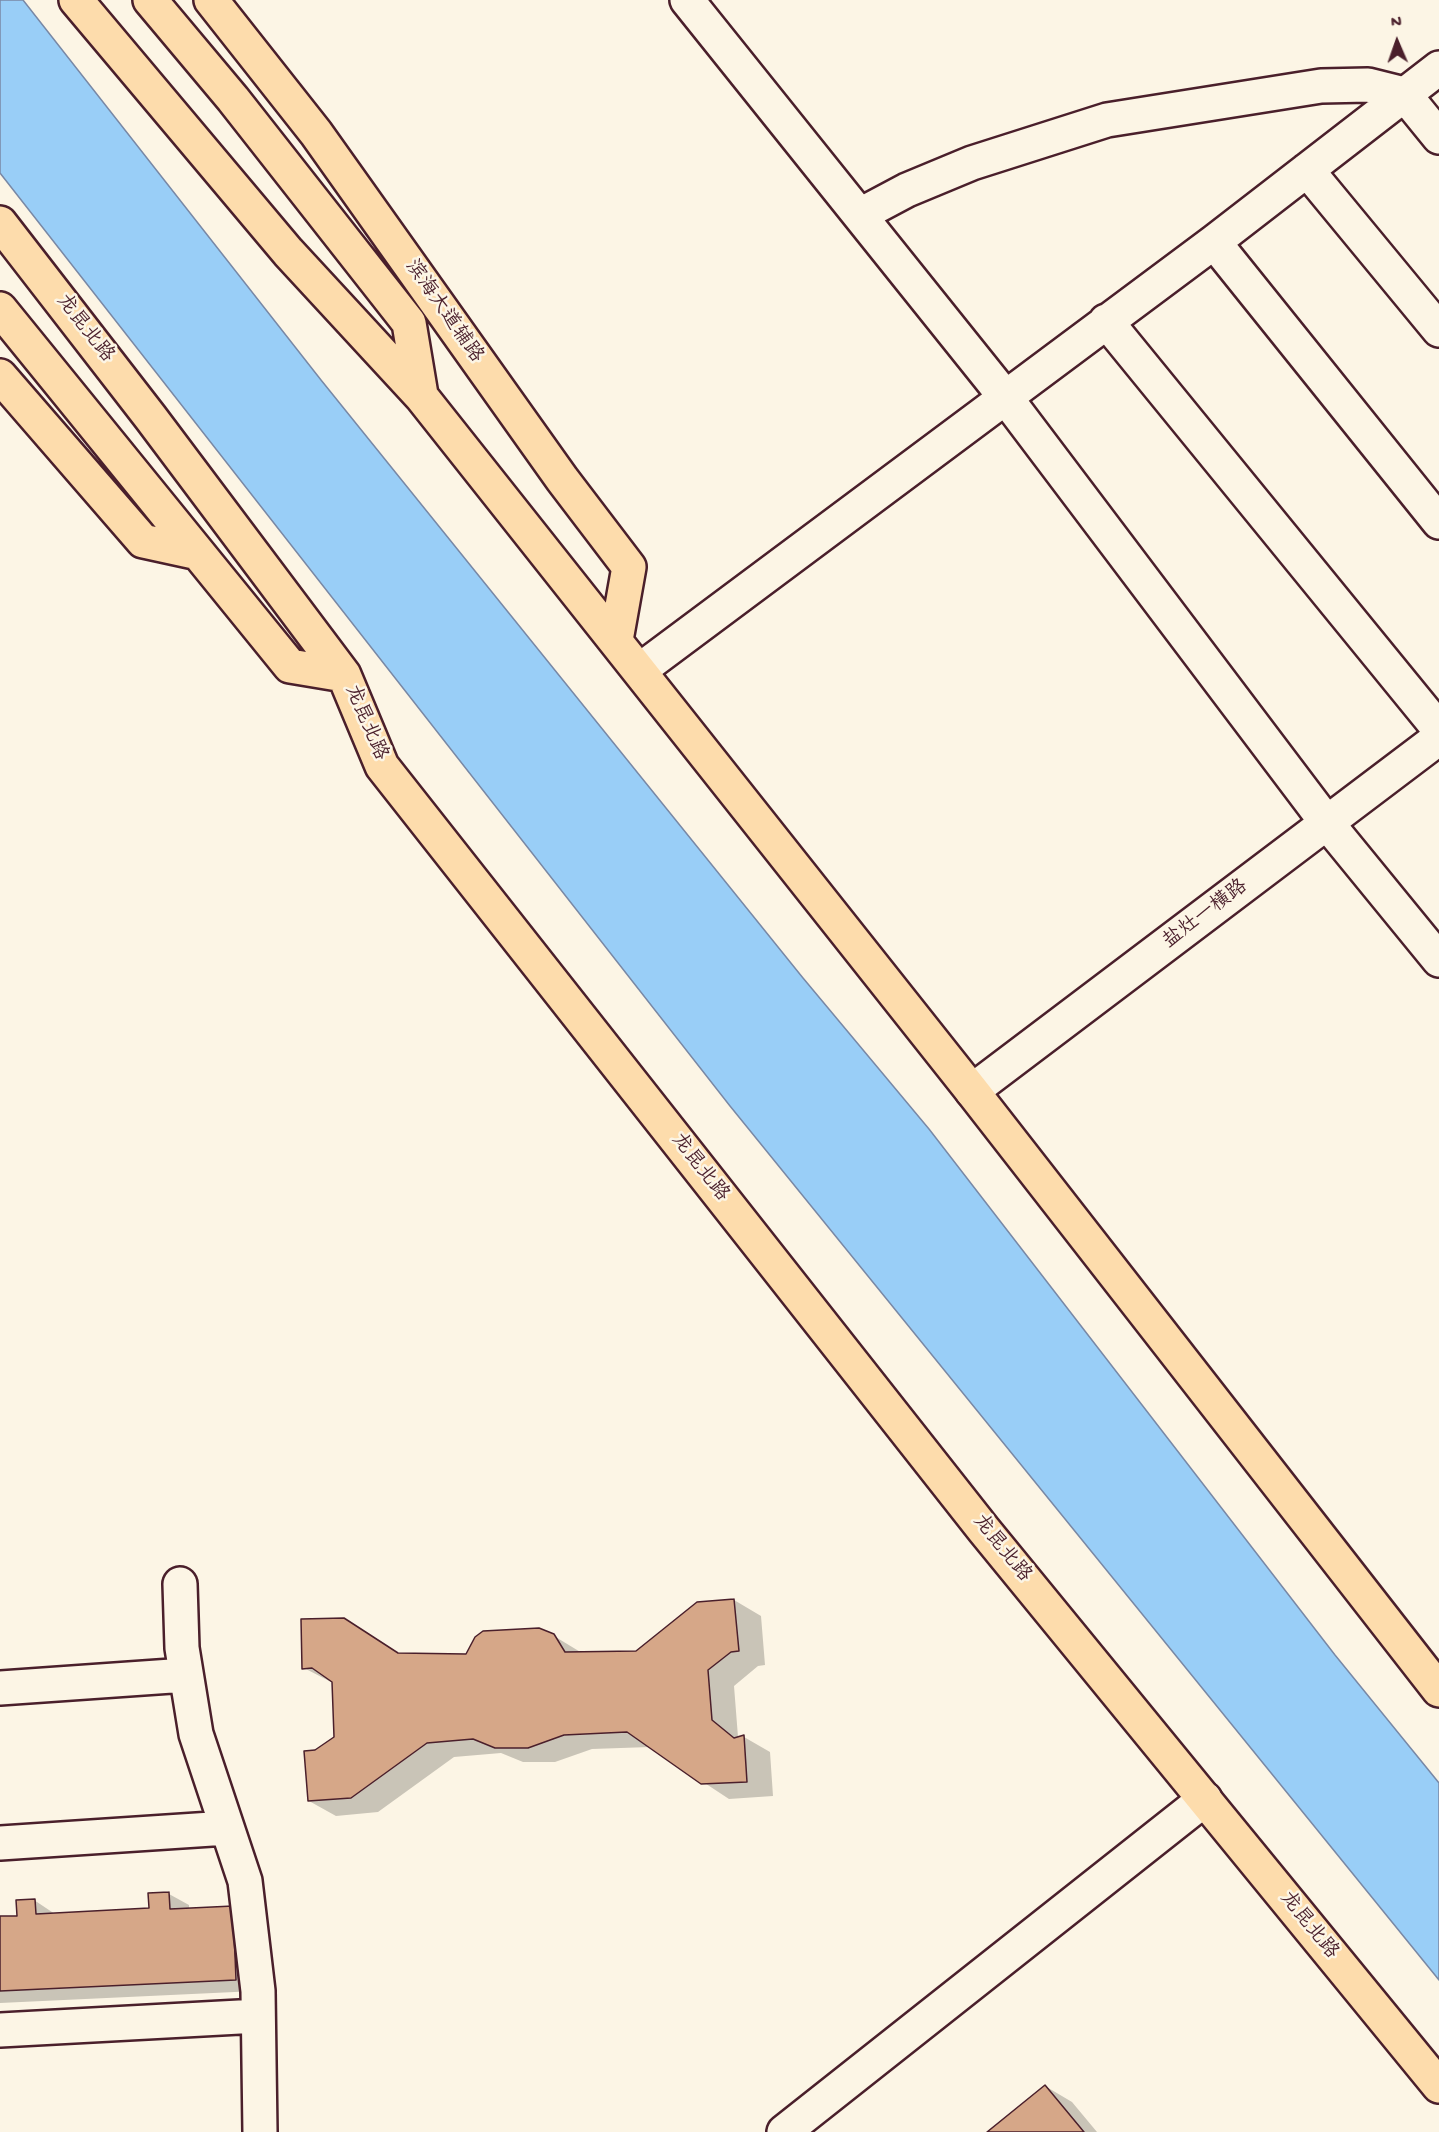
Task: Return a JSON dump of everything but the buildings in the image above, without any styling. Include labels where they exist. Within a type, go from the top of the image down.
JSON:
[{"type":"highway","points":[[76,0],[288,252],[421,396],[972,1091],[1439,1690]]},
{"type":"highway","points":[[150,0],[233,99],[409,323],[421,396]]},
{"type":"highway","name":"滨海大道辅路","points":[[210,0],[316,133],[555,470],[629,567],[616,640]]},
{"type":"highway","name":"龙昆北路","points":[[0,224],[144,408],[344,675],[382,766],[984,1530],[1439,2086]]},
{"type":"highway","points":[[0,309],[290,666],[344,675]]},
{"type":"highway","points":[[0,376],[143,541],[198,553]]},
{"type":"street","points":[[687,0],[1006,398],[1327,823],[1439,960]]},
{"type":"street","points":[[640,670],[1214,242],[1439,68]]},
{"type":"street","points":[[860,215],[907,190],[972,163],[1107,120],[1321,86],[1368,85],[1404,94],[1439,136]]},
{"type":"street","points":[[1307,170],[1439,330]]},
{"type":"street","points":[[1214,242],[1439,522]]},
{"type":"street","points":[[1106,321],[1439,729]]},
{"type":"street","name":"盐灶一横路","points":[[972,1091],[1439,738]]},
{"type":"street","points":[[180,1584],[182,1648],[196,1734],[245,1881],[258,1991],[260,2132]]},
{"type":"street","points":[[0,1688],[186,1675]]},
{"type":"street","points":[[784,2132],[1204,1800]]},
{"type":"street","points":[[0,1843],[227,1828]]},
{"type":"street","points":[[0,2030],[258,2016]]},
{"type":"water","points":[[0,0],[23,0],[321,380],[803,978],[929,1129],[1335,1655],[1439,1783],[1439,1980],[730,1106],[0,173]]}]
